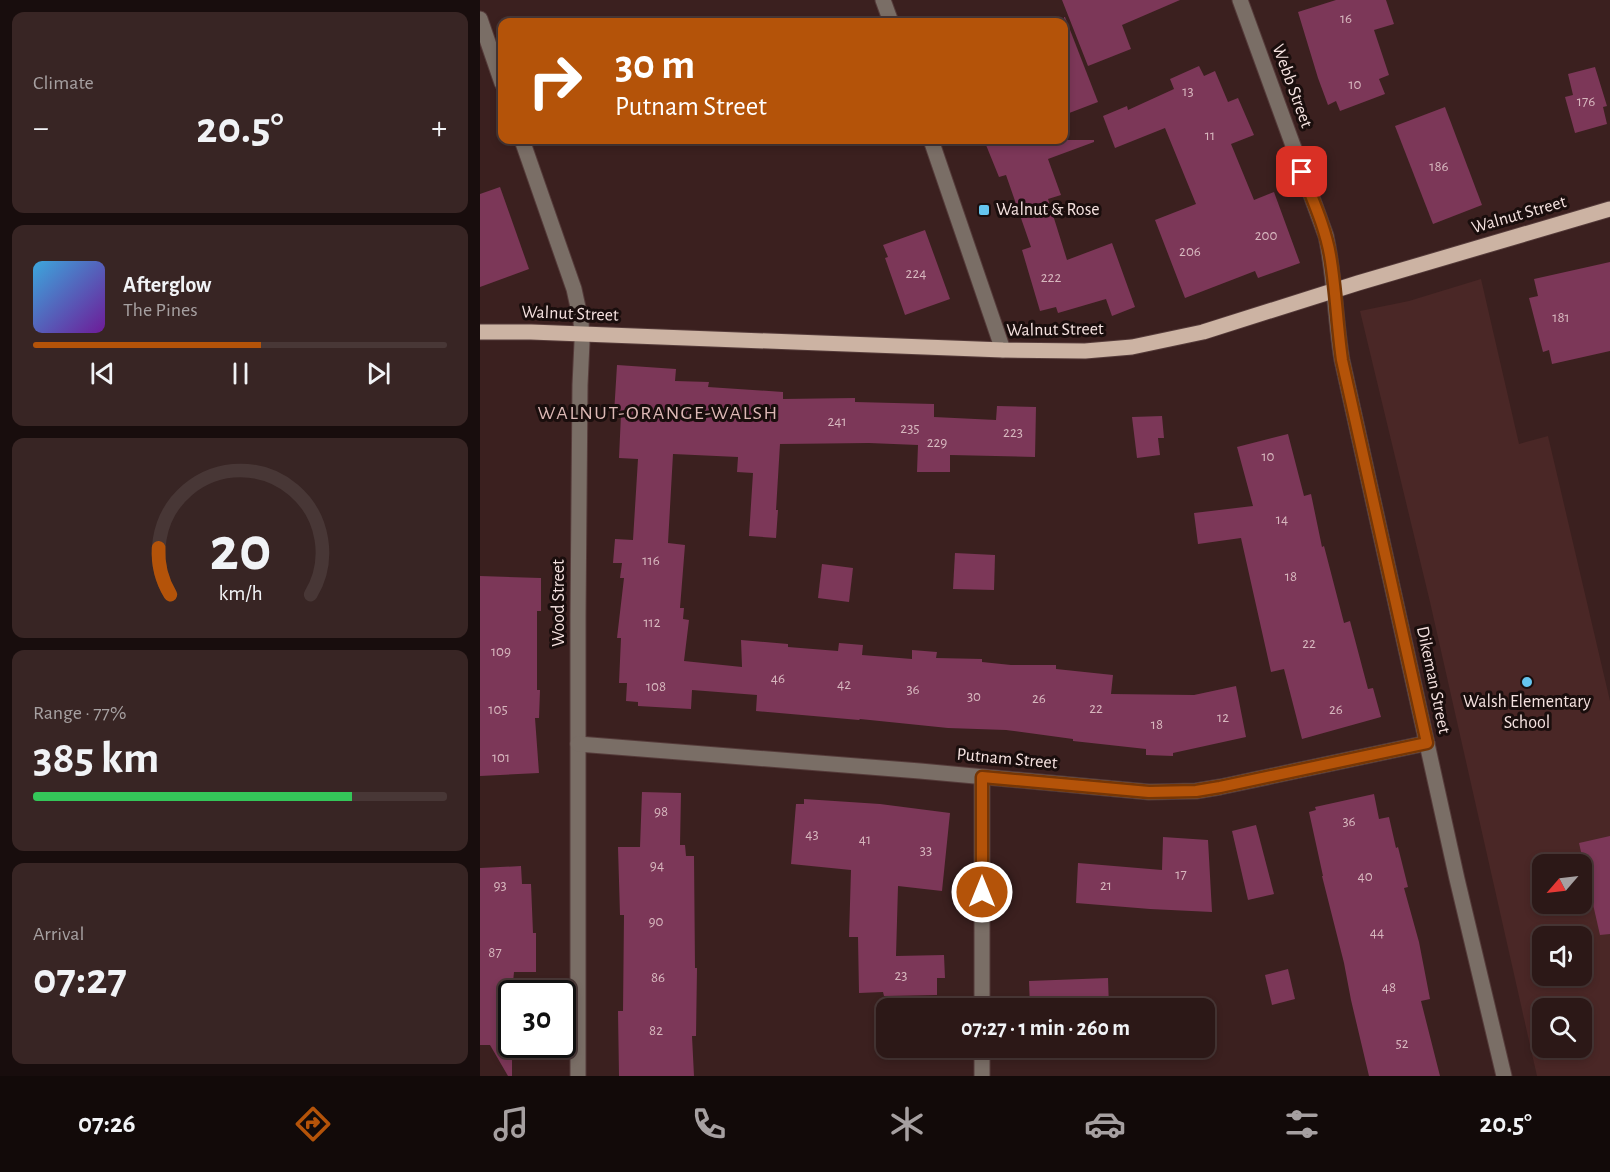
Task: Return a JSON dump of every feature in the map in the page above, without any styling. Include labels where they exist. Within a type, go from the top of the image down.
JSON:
[{"type":"main road","name":"Walnut Street","points":[[480,332],[1003,350],[1085,351],[1132,347],[1212,329],[1334,290],[1610,209]]},
{"type":"street","points":[[883,0],[890,18]]},
{"type":"street","name":"Webb Street","points":[[1240,0],[1326,236],[1334,290]]},
{"type":"street","points":[[480,20],[498,72]]},
{"type":"street","name":"Wood Street","points":[[523,144],[574,289],[579,306],[582,334],[578,1076]]},
{"type":"street","points":[[932,144],[1003,350]]},
{"type":"street","name":"Dikeman Street","points":[[1334,290],[1342,360],[1504,1076]]},
{"type":"street","name":"Putnam Street","points":[[579,744],[1149,792],[1196,791],[1220,787],[1427,743]]},
{"type":"street","points":[[982,777],[982,998]]},
{"type":"street","points":[[982,1058],[982,1076]]},
{"type":"shaded area","name":"Walsh Elementary School","points":[[1481,279],[1519,444],[1548,436],[1610,701],[1610,1076],[1537,1076],[1533,1058],[1592,1058],[1592,998],[1532,998],[1532,1054],[1430,602],[1360,311],[1409,301]]},
{"type":"building","points":[[1062,0],[1180,0],[1122,25],[1131,49],[1088,66]]},
{"type":"building","points":[[1336,0],[1386,0],[1394,24],[1374,30],[1389,75],[1379,79],[1385,94],[1340,111],[1336,101],[1328,105],[1298,12]]},
{"type":"building","points":[[1068,25],[1098,102],[1068,113]]},
{"type":"building","points":[[1199,66],[1204,76],[1215,71],[1228,102],[1238,98],[1254,135],[1231,144],[1254,200],[1274,192],[1300,263],[1258,278],[1255,271],[1185,298],[1155,220],[1196,204],[1165,128],[1115,148],[1103,116],[1127,106],[1128,110],[1174,89],[1170,79]]},
{"type":"building","points":[[1595,67],[1607,106],[1603,107],[1607,124],[1575,133],[1565,97],[1573,95],[1568,74]]},
{"type":"building","points":[[1445,107],[1482,205],[1433,224],[1395,126]]},
{"type":"building","points":[[1068,140],[1094,140],[1094,142],[1048,159],[1061,195],[1048,199],[1067,260],[1112,243],[1135,307],[1112,316],[1106,299],[1058,313],[1056,307],[1040,311],[1022,250],[1031,247],[1006,175],[999,177],[986,144],[1068,144]]},
{"type":"building","points":[[500,187],[529,269],[480,287],[480,194]]},
{"type":"building","points":[[925,230],[950,299],[905,315],[885,258],[888,257],[883,245]]},
{"type":"building","points":[[1610,262],[1610,351],[1552,364],[1549,350],[1543,352],[1529,298],[1538,296],[1534,279]]},
{"type":"building","points":[[617,365],[676,369],[675,381],[709,382],[708,387],[783,392],[783,399],[855,398],[855,402],[934,404],[934,417],[996,420],[997,406],[1036,407],[1035,457],[950,455],[950,472],[917,472],[918,445],[780,444],[776,538],[749,536],[753,473],[737,472],[738,457],[673,454],[668,543],[685,545],[680,608],[684,608],[683,619],[689,620],[684,661],[742,667],[741,640],[838,651],[839,643],[863,645],[862,655],[912,659],[912,650],[937,652],[936,658],[982,659],[982,662],[1011,665],[1056,665],[1056,669],[1113,675],[1111,694],[1194,695],[1236,686],[1246,737],[1173,753],[1173,756],[1146,755],[1146,749],[1073,741],[1073,739],[1006,730],[948,728],[756,711],[757,695],[692,690],[691,709],[638,706],[638,702],[626,701],[627,683],[619,683],[621,638],[617,638],[624,578],[620,578],[622,563],[613,563],[615,539],[633,540],[638,459],[619,458],[621,414],[614,414]]},
{"type":"building","points":[[1162,416],[1164,438],[1158,438],[1160,455],[1137,458],[1132,417]]},
{"type":"building","points":[[1288,434],[1304,496],[1311,494],[1322,547],[1324,546],[1344,623],[1350,621],[1368,689],[1373,688],[1381,717],[1302,739],[1284,669],[1271,672],[1241,538],[1198,544],[1194,513],[1253,506],[1237,447]]},
{"type":"building","points":[[955,553],[995,555],[994,590],[953,589]]},
{"type":"building","points":[[822,564],[853,568],[849,602],[818,598]]},
{"type":"building","points":[[480,576],[541,578],[541,611],[537,611],[539,718],[535,718],[539,773],[480,776]]},
{"type":"building","points":[[642,792],[681,793],[680,845],[685,845],[686,856],[694,856],[695,968],[697,968],[696,1036],[692,1036],[694,1076],[619,1076],[618,1011],[623,1011],[624,915],[620,915],[618,847],[640,847]]},
{"type":"building","points":[[1374,794],[1379,819],[1389,817],[1408,887],[1404,888],[1419,942],[1430,999],[1421,1001],[1440,1076],[1369,1076],[1351,1000],[1309,812],[1316,810],[1315,807]]},
{"type":"building","points":[[804,799],[880,804],[950,813],[942,891],[898,886],[896,956],[944,955],[945,978],[937,978],[937,995],[884,996],[883,992],[859,993],[858,937],[849,937],[851,870],[791,864],[796,804],[804,804]]},
{"type":"building","points":[[1256,825],[1274,894],[1248,900],[1232,831]]},
{"type":"building","points":[[1610,836],[1610,934],[1600,935],[1592,900],[1592,854],[1582,854],[1579,843]]},
{"type":"building","points":[[1163,837],[1208,840],[1212,912],[1076,903],[1078,863],[1162,870]]},
{"type":"building","points":[[521,866],[522,884],[531,884],[533,933],[536,933],[536,972],[514,972],[513,980],[498,980],[498,1058],[512,1058],[512,1076],[508,1076],[490,1045],[480,1045],[480,868]]},
{"type":"building","points":[[1288,969],[1295,999],[1272,1005],[1265,975]]},
{"type":"building","points":[[1108,978],[1109,998],[1030,998],[1029,981]]},
{"type":"place","name":"Walnut & Rose","points":[[984,210]]},
{"type":"place","name":"Walsh Elementary School","points":[[1527,682]]},
{"type":"district","name":"WALNUT-ORANGE-WALSH","points":[[658,413]]},
{"type":"route","points":[[982,892],[982,777],[1149,792],[1196,791],[1427,743],[1342,360],[1326,236],[1302,172]]}]
